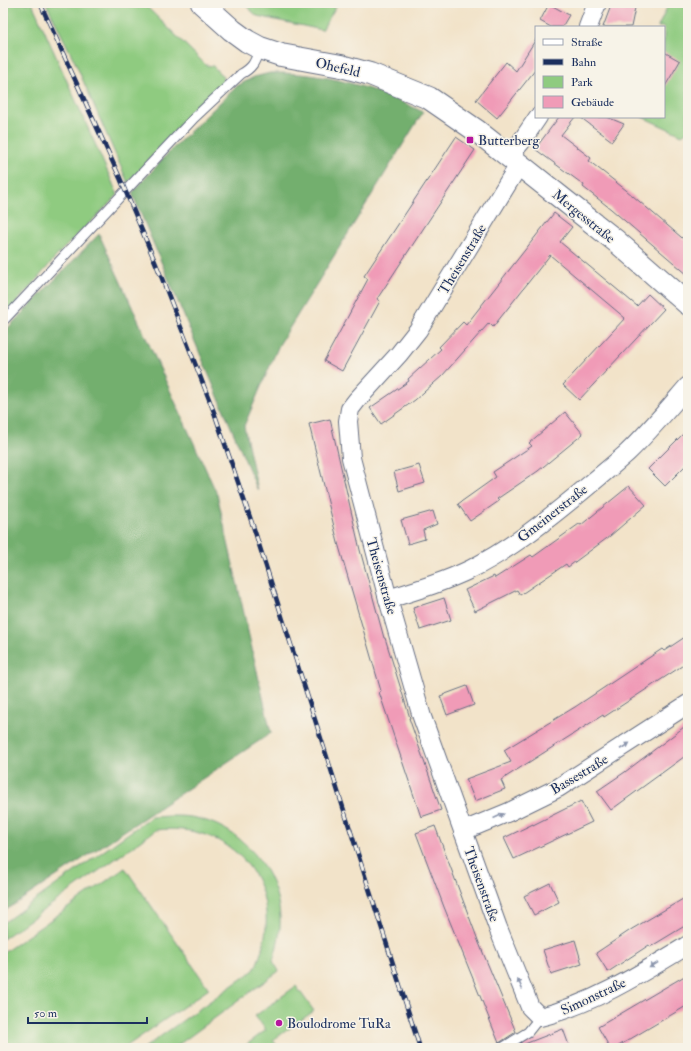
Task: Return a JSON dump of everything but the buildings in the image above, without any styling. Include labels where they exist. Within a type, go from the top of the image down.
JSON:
[{"type":"street","name":"Ohefeld","points":[[202,3],[246,41],[260,48],[281,55],[341,66],[370,74],[429,98],[477,131]]},
{"type":"street","points":[[588,26],[596,3]]},
{"type":"street","points":[[514,160],[521,142],[537,118]]},
{"type":"street","name":"Mergesstraße","points":[[477,131],[616,242],[688,304]]},
{"type":"street","name":"Theisenstraße","points":[[514,160],[514,173],[418,330],[399,354],[357,400],[350,409],[348,420],[351,458],[388,599],[422,717],[520,985],[530,1007],[540,1017]]},
{"type":"street","name":"Gmeinerstraße","points":[[388,599],[438,583],[472,569],[526,535],[557,512],[626,453],[651,428],[688,386]]},
{"type":"street","name":"Bassestraße","points":[[463,832],[558,788],[688,704]]},
{"type":"street","name":"Simonstraße","points":[[540,1017],[557,1013],[582,1003],[642,972],[688,945]]},
{"type":"lane","points":[[3,321],[194,118],[241,74],[250,69],[255,63],[260,48]]},
{"type":"lane","points":[[502,1048],[528,1032],[540,1017]]},
{"type":"green space","points":[[3,3],[32,3],[118,195],[61,251],[3,316]]},
{"type":"green space","points":[[46,3],[143,3],[206,65],[213,66],[223,77],[222,84],[195,109],[128,183],[74,60]]},
{"type":"green space","points":[[243,3],[338,3],[322,30],[257,16]]},
{"type":"green space","points":[[669,3],[688,3],[688,131],[682,135],[644,118],[665,118],[665,26],[658,26]]},
{"type":"green space","points":[[270,73],[291,73],[330,78],[367,88],[423,112],[279,345],[244,426],[258,491],[132,193],[172,149],[237,86],[254,77]]},
{"type":"green space","points":[[99,234],[217,494],[271,733],[3,912],[3,333]]},
{"type":"green space","points":[[151,817],[192,817],[217,825],[233,834],[247,846],[259,860],[269,875],[276,892],[280,932],[273,961],[279,971],[174,1048],[144,1048],[254,970],[264,942],[266,915],[261,890],[250,868],[234,851],[212,838],[186,830],[156,830],[3,939],[3,923]]},
{"type":"green space","points":[[125,868],[209,989],[124,1048],[3,1048],[3,953]]},
{"type":"green space","name":"Boulodrome TuRa","points":[[296,986],[314,1011],[273,1040],[279,1048],[242,1048],[266,1030],[255,1016]]},
{"type":"railway","points":[[40,3],[120,178],[161,276],[214,412],[254,529],[420,1048]]},
{"type":"place","name":"Butterberg","points":[[470,140]]},
{"type":"place","name":"Boulodrome TuRa","points":[[279,1023]]}]
